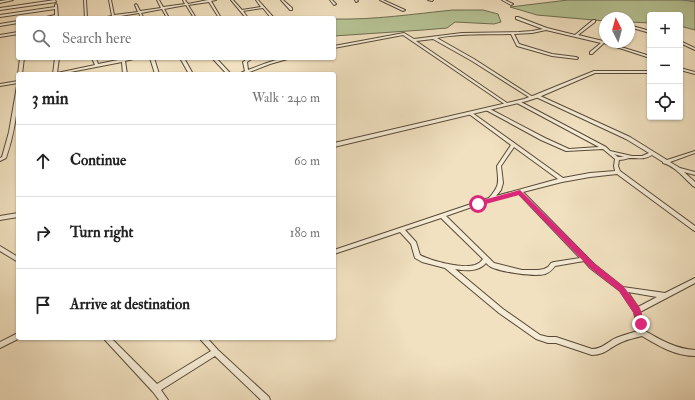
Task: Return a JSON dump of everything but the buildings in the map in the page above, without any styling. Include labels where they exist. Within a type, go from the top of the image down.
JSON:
[{"type":"street","points":[[0,2],[12,0]]},
{"type":"street","points":[[0,9],[55,0],[57,16]]},
{"type":"street","points":[[85,0],[86,16]]},
{"type":"street","points":[[110,0],[113,16],[215,0]]},
{"type":"street","points":[[158,0],[167,16]]},
{"type":"street","points":[[184,0],[194,16]]},
{"type":"street","points":[[209,0],[219,16]]},
{"type":"street","points":[[232,0],[246,16]]},
{"type":"street","points":[[257,0],[271,16]]},
{"type":"street","points":[[282,0],[291,9]]},
{"type":"street","points":[[331,0],[335,4]]},
{"type":"street","points":[[381,0],[404,10]]},
{"type":"street","points":[[503,0],[512,4]]},
{"type":"street","points":[[136,5],[141,16]]},
{"type":"street","points":[[242,11],[264,7]]},
{"type":"street","points":[[0,16],[56,8]]},
{"type":"street","points":[[517,18],[546,29],[599,40]]},
{"type":"street","points":[[576,35],[594,21]]},
{"type":"street","points":[[0,25],[16,22]]},
{"type":"street","points":[[635,28],[647,31]]},
{"type":"street","points":[[413,40],[448,35],[525,34],[546,29]]},
{"type":"street","points":[[0,36],[16,33]]},
{"type":"street","points":[[336,47],[402,34],[506,104]]},
{"type":"street","points":[[512,34],[518,45],[545,54],[576,58]]},
{"type":"street","points":[[434,38],[473,60],[532,98]]},
{"type":"street","points":[[683,43],[695,49]]},
{"type":"street","points":[[591,53],[599,46]]},
{"type":"street","points":[[624,48],[647,56]]},
{"type":"street","points":[[20,72],[22,60]]},
{"type":"street","points":[[55,72],[56,60]]},
{"type":"street","points":[[95,60],[97,65]]},
{"type":"street","points":[[64,72],[120,60]]},
{"type":"street","points":[[124,60],[125,72]]},
{"type":"street","points":[[153,60],[156,72]]},
{"type":"street","points":[[183,60],[190,72]]},
{"type":"street","points":[[216,60],[227,72]]},
{"type":"street","points":[[248,60],[245,62],[247,71],[282,60]]},
{"type":"street","points":[[91,66],[92,72]]},
{"type":"street","points":[[683,71],[695,73]]},
{"type":"street","points":[[336,145],[518,102],[532,98],[594,72],[647,72]]},
{"type":"street","points":[[0,85],[16,82]]},
{"type":"street","points":[[537,96],[628,138],[678,169],[694,173]]},
{"type":"street","points":[[0,160],[4,158],[11,138],[16,99]]},
{"type":"street","points":[[518,102],[606,150],[617,159],[644,157],[652,153]]},
{"type":"street","points":[[487,109],[543,139],[568,150],[606,150],[630,157]]},
{"type":"street","points":[[470,113],[562,180]]},
{"type":"street","points":[[491,199],[497,193],[502,181],[498,166],[513,145]]},
{"type":"street","points":[[665,162],[695,152]]},
{"type":"street","points":[[657,156],[673,159]]},
{"type":"street","points":[[617,159],[616,166],[618,172],[695,229]]},
{"type":"street","points":[[678,169],[686,178],[695,184]]},
{"type":"street","points":[[336,251],[491,199],[562,180],[618,172]]},
{"type":"street","points":[[686,178],[694,173]]},
{"type":"street","points":[[520,192],[585,259],[622,289],[637,311],[642,333],[676,351],[695,353]]},
{"type":"street","points":[[0,218],[16,215]]},
{"type":"street","points":[[442,215],[492,265],[500,268],[530,272],[543,272],[549,270],[554,264],[585,259]]},
{"type":"street","points":[[402,230],[414,243],[417,256],[424,260],[447,266],[474,268],[484,263],[486,259]]},
{"type":"street","points":[[0,248],[16,259]]},
{"type":"street","points":[[447,266],[501,311],[542,339],[556,340],[592,352],[597,352],[602,351],[616,341],[642,333]]},
{"type":"street","points":[[637,311],[695,280]]},
{"type":"street","points":[[622,289],[666,296]]},
{"type":"street","points":[[0,345],[16,337]]},
{"type":"street","points":[[109,340],[156,389],[164,400]]},
{"type":"street","points":[[205,340],[266,400]]},
{"type":"street","points":[[156,389],[216,352]]},
{"type":"green space","points":[[568,0],[695,0],[695,30],[683,27],[683,12],[647,12],[647,23],[635,22],[635,12],[599,12],[599,20],[537,15],[510,7]]},
{"type":"green space","points":[[453,10],[483,10],[498,14],[501,22],[494,24],[455,22],[447,28],[336,36],[336,19],[379,18]]},
{"type":"waterway","points":[[683,0],[695,2]]},
{"type":"route","points":[[478,204],[491,199],[520,192],[592,266],[622,289],[637,311],[641,324]]}]
